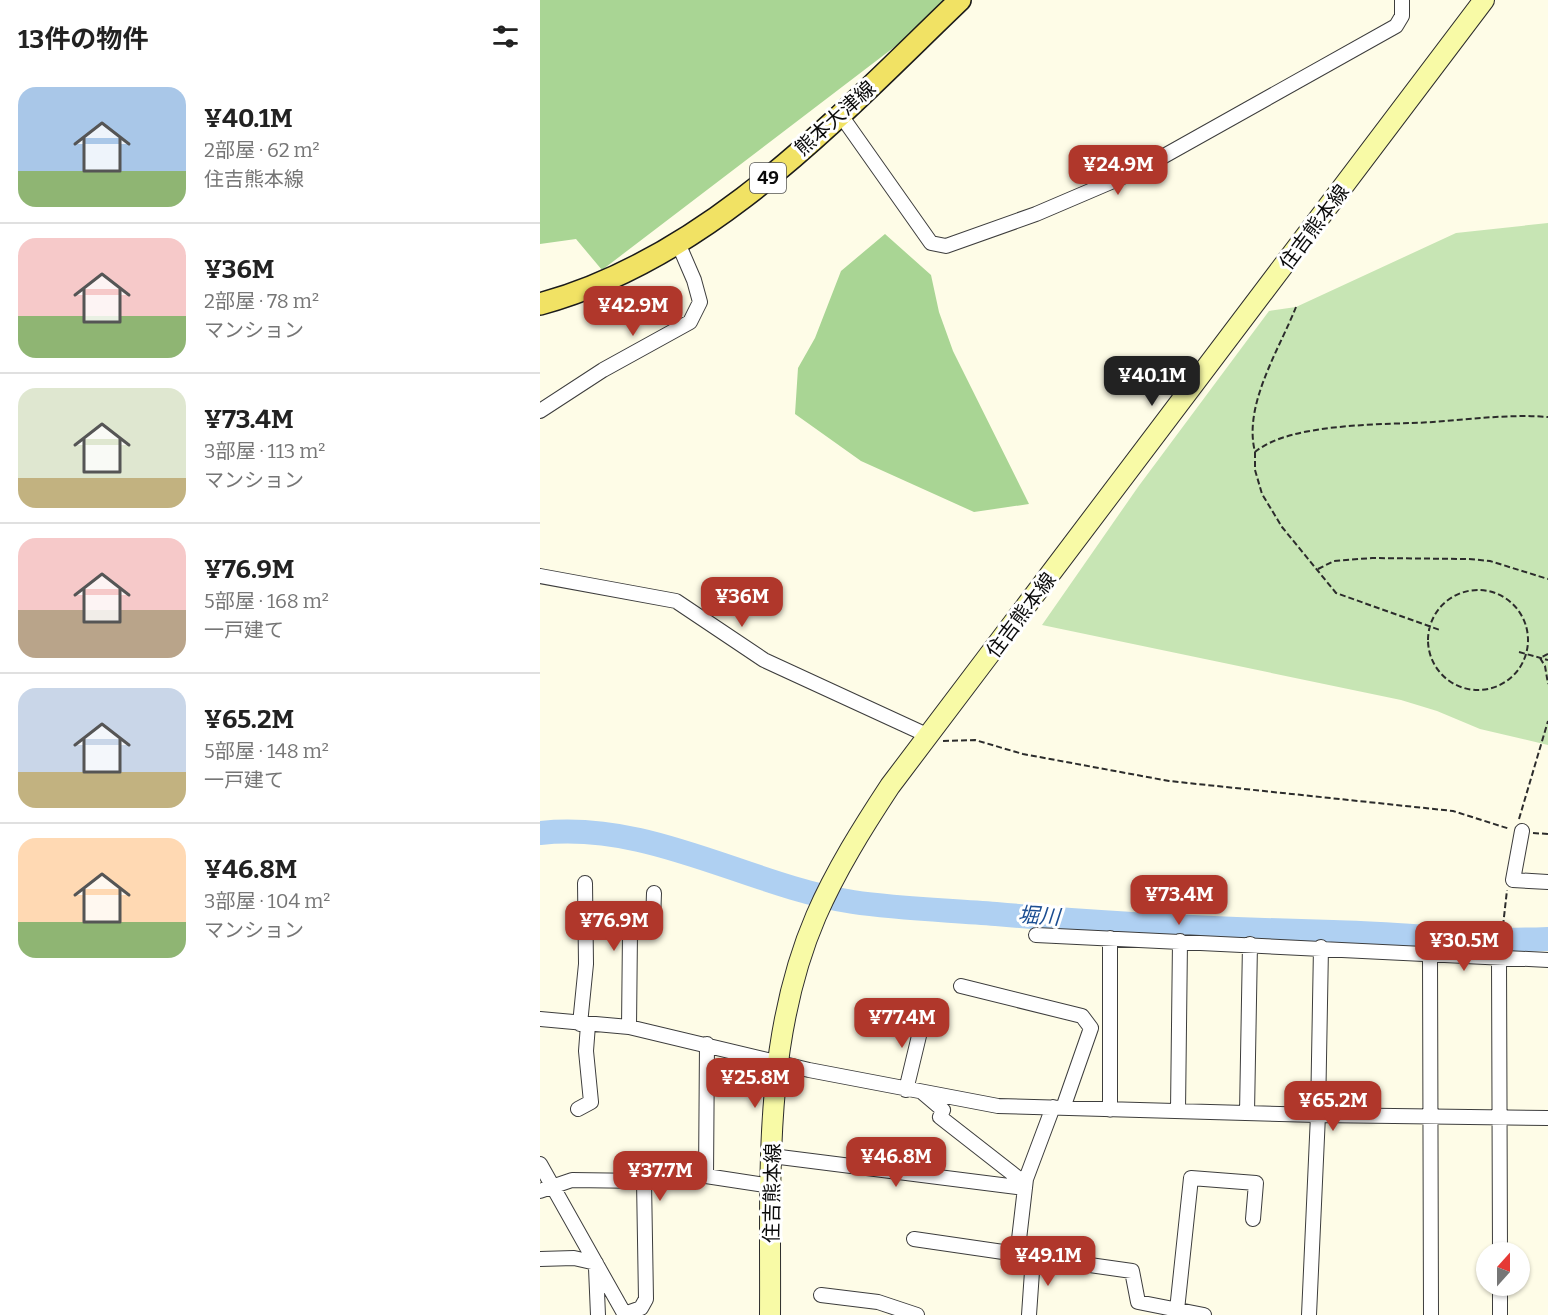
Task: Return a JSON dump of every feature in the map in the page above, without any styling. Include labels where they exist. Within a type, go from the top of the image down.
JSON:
[{"type":"main road","name":"熊本大津線","points":[[540,304],[580,293],[622,274],[678,243],[761,184],[840,114],[960,0]]},
{"type":"main road","name":"住吉熊本線","points":[[770,1315],[771,1186],[776,1062],[789,999],[816,916],[855,839],[890,786],[1484,0]]},
{"type":"street","points":[[840,114],[930,243],[946,246],[1059,204],[1183,147],[1396,26],[1402,16],[1402,0]]},
{"type":"street","points":[[540,411],[603,370],[660,341],[690,322],[700,302],[694,280],[678,243]]},
{"type":"street","points":[[540,576],[676,601],[764,660],[929,735]]},
{"type":"street","points":[[1519,828],[1514,880],[1548,882]]},
{"type":"street","points":[[578,1109],[591,1102],[584,1025],[585,883]]},
{"type":"street","points":[[629,1027],[630,932],[648,931],[653,922],[654,892]]},
{"type":"street","points":[[1036,935],[1321,947],[1548,960]]},
{"type":"street","points":[[1110,938],[1110,1110]]},
{"type":"street","points":[[1178,1111],[1180,941]]},
{"type":"street","points":[[1247,1113],[1250,944]]},
{"type":"street","points":[[1309,1315],[1318,1115],[1321,947]]},
{"type":"street","points":[[1430,955],[1431,1315]]},
{"type":"street","points":[[1500,956],[1500,1242]]},
{"type":"street","points":[[961,986],[1082,1016],[1091,1028],[1025,1184],[1018,1248]]},
{"type":"street","points":[[906,1090],[924,1015]]},
{"type":"street","points":[[540,1019],[584,1025],[629,1027],[906,1090],[998,1106],[1318,1115],[1548,1118]]},
{"type":"street","points":[[707,1044],[706,1176],[771,1186]]},
{"type":"street","points":[[921,1092],[943,1110],[940,1117],[1025,1184]]},
{"type":"street","points":[[772,1156],[1025,1184]]},
{"type":"street","points":[[540,1164],[546,1189],[596,1263],[625,1314],[641,1308],[646,1299],[644,1181],[572,1180],[546,1189]]},
{"type":"street","points":[[1177,1310],[1191,1178],[1256,1183],[1253,1219]]},
{"type":"street","points":[[914,1239],[950,1237],[1010,1253],[1018,1248]]},
{"type":"street","points":[[1018,1248],[1033,1257],[1132,1271],[1136,1308],[1177,1310],[1204,1315]]},
{"type":"street","points":[[1029,1315],[1033,1257]]},
{"type":"street","points":[[540,1259],[574,1258],[596,1263]]},
{"type":"street","points":[[596,1263],[598,1315]]},
{"type":"street","points":[[821,1295],[878,1302],[917,1315]]},
{"type":"street","points":[[1500,1296],[1500,1315]]},
{"type":"path","points":[[1296,307],[1255,403],[1251,437],[1255,452],[1255,470],[1262,494],[1282,527],[1336,593],[1440,630]]},
{"type":"path","points":[[1255,452],[1267,442],[1303,432],[1346,427],[1508,417],[1548,417]]},
{"type":"path","points":[[1318,569],[1334,561],[1372,558],[1469,559],[1490,561],[1548,579]]},
{"type":"path","points":[[1473,591],[1492,593],[1514,606],[1522,617],[1527,629],[1526,655],[1518,669],[1500,685],[1484,690],[1468,689],[1446,678],[1435,665],[1428,642],[1430,626],[1436,614],[1454,596],[1473,591]]},
{"type":"path","points":[[1519,652],[1548,660]]},
{"type":"path","points":[[1539,658],[1548,654]]},
{"type":"path","points":[[1539,658],[1545,666],[1548,684]]},
{"type":"path","points":[[929,735],[946,743],[975,740],[1023,754],[1169,781],[1454,811],[1519,828],[1548,721]]},
{"type":"path","points":[[1500,956],[1503,921]]},
{"type":"green space","points":[[540,0],[956,0],[602,270],[576,239],[540,244]]},
{"type":"green space","points":[[1548,223],[1548,745],[1480,729],[1437,711],[1401,700],[1042,625],[1138,487],[1269,311],[1296,307],[1456,233]]},
{"type":"green space","points":[[885,234],[931,275],[939,312],[953,351],[1029,504],[974,512],[861,461],[795,414],[798,368],[815,338],[841,271]]},
{"type":"waterway","name":"堀川","points":[[540,833],[581,832],[621,836],[660,845],[814,894],[888,906],[1164,926],[1467,939],[1548,939]]}]
